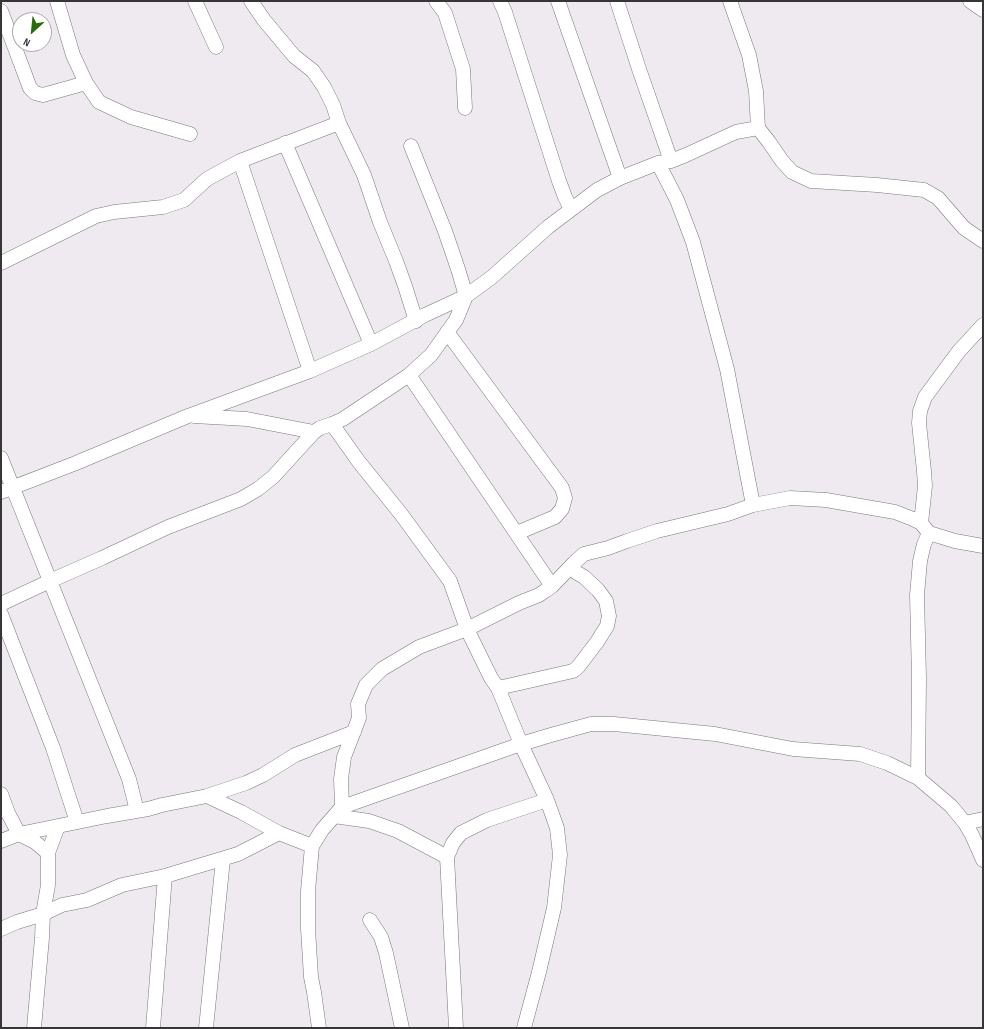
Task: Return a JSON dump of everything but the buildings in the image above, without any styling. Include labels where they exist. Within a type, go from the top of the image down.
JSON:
[{"type":"street","points":[[57,1],[74,55],[86,83],[99,102],[131,117],[190,134]]},
{"type":"street","points":[[195,1],[216,47]]},
{"type":"street","points":[[251,1],[264,20],[294,56],[313,71],[324,87],[333,105],[339,123],[364,175],[380,222],[405,286],[416,321]]},
{"type":"street","points":[[436,1],[445,13],[464,69],[465,108]]},
{"type":"street","points":[[500,1],[505,12],[559,181],[571,209]]},
{"type":"street","points":[[558,1],[620,178]]},
{"type":"street","points":[[617,1],[639,69],[664,162],[693,242],[726,369],[753,505]]},
{"type":"street","points":[[730,1],[749,55],[756,91],[758,128],[792,172],[811,181],[877,185],[924,190],[938,198],[964,228],[983,241]]},
{"type":"street","points":[[970,1],[983,10]]},
{"type":"street","points":[[1,11],[30,88],[35,93],[43,95],[86,83]]},
{"type":"street","points":[[1,263],[96,216],[114,212],[163,207],[184,200],[207,179],[240,161],[339,123]]},
{"type":"street","points":[[7,490],[188,416],[310,371],[371,344],[466,296],[492,278],[548,227],[597,190],[620,178],[686,155],[736,132],[758,128]]},
{"type":"street","points":[[285,143],[371,344]]},
{"type":"street","points":[[1,604],[168,527],[241,499],[258,489],[273,477],[314,432],[343,419],[370,402],[409,375],[431,355],[456,320],[466,296],[445,231],[411,146]]},
{"type":"street","points":[[240,161],[310,371]]},
{"type":"street","points":[[918,778],[919,678],[917,595],[925,528],[924,471],[919,423],[920,410],[926,397],[959,351],[983,325]]},
{"type":"street","points":[[447,332],[562,488],[565,498],[562,509],[555,517],[517,533]]},
{"type":"street","points":[[409,375],[552,586]]},
{"type":"street","points":[[188,416],[246,419],[314,432]]},
{"type":"street","points":[[332,424],[359,462],[401,514],[450,581],[467,629],[491,678],[498,688],[521,744],[547,800],[557,828],[560,854],[554,908],[524,1028]]},
{"type":"street","points":[[1,458],[7,490],[50,581],[129,779],[137,811]]},
{"type":"street","points":[[338,812],[344,757],[359,718],[358,704],[366,685],[382,669],[419,646],[467,629],[519,603],[539,595],[552,586],[584,554],[608,548],[656,532],[728,514],[753,505],[790,498],[826,500],[895,512],[913,519],[925,528],[955,541],[983,546]]},
{"type":"street","points":[[498,688],[573,671],[597,642],[606,626],[609,616],[606,602],[598,590],[584,577],[569,568]]},
{"type":"street","points":[[1,614],[53,748],[77,822]]},
{"type":"street","points":[[319,1028],[311,977],[308,929],[308,891],[312,846],[322,830],[338,812],[521,744],[591,724],[614,724],[715,734],[793,749],[860,754],[887,763],[918,778],[951,806],[965,823],[983,860]]},
{"type":"street","points":[[1,841],[19,834],[207,796],[246,783],[295,755],[354,732]]},
{"type":"street","points":[[1,794],[19,834],[36,842],[48,853]]},
{"type":"street","points":[[207,796],[241,812],[278,833],[312,846]]},
{"type":"street","points":[[456,1028],[447,857],[453,843],[461,834],[487,820],[547,800]]},
{"type":"street","points":[[338,812],[398,831],[447,857]]},
{"type":"street","points":[[965,823],[983,820]]},
{"type":"street","points":[[34,1028],[42,938],[42,914],[48,885],[48,853],[58,826]]},
{"type":"street","points":[[1,928],[42,914],[62,905],[87,900],[122,885],[164,876],[238,854],[278,833]]},
{"type":"street","points":[[206,1028],[223,859]]},
{"type":"street","points":[[153,1028],[164,876]]},
{"type":"street","points":[[370,920],[380,937],[386,953],[402,1028]]}]
